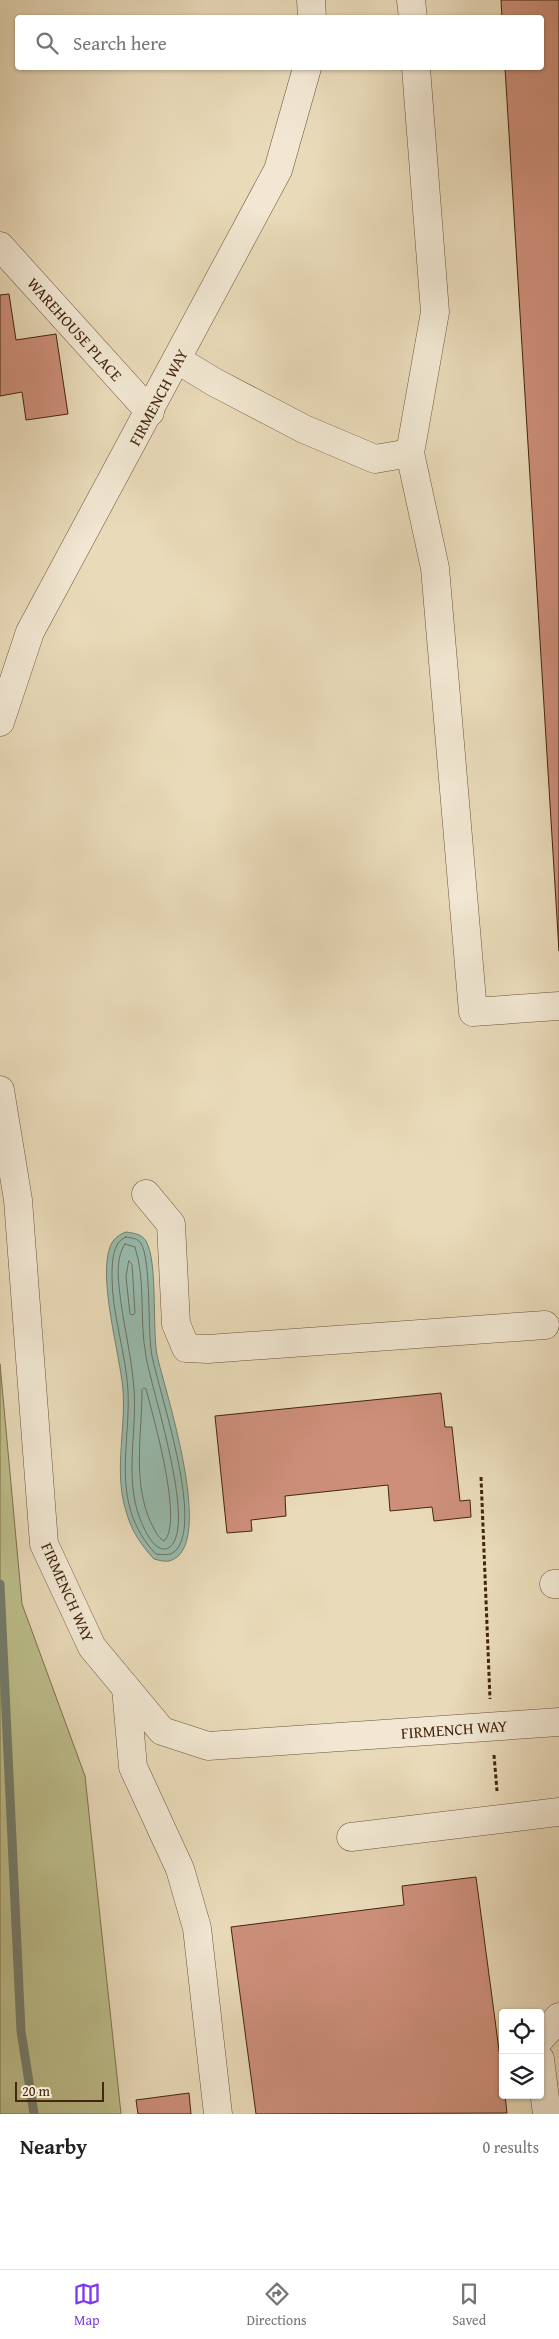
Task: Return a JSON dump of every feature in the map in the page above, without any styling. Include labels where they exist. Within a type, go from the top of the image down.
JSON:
[{"type":"street","points":[[311,0],[312,15]]},
{"type":"street","points":[[411,0],[413,15]]},
{"type":"street","name":"FIRMENCH WAY","points":[[0,722],[30,632],[178,360],[278,170],[306,70]]},
{"type":"street","points":[[416,70],[435,312],[410,453],[435,568],[473,1012],[559,1006]]},
{"type":"street","name":"WAREHOUSE PLACE","points":[[0,246],[150,412]]},
{"type":"street","points":[[178,360],[214,382],[304,428],[375,459],[410,453]]},
{"type":"street","name":"FIRMENCH WAY","points":[[0,1090],[18,1200],[44,1544],[92,1647],[162,1731],[208,1746],[559,1722]]},
{"type":"street","points":[[146,1194],[171,1224],[176,1324],[186,1348],[208,1349],[545,1326]]},
{"type":"street","points":[[126,1688],[133,1767],[180,1869],[197,1928],[218,2114]]},
{"type":"street","points":[[351,1838],[559,1812]]},
{"type":"street","points":[[544,2034],[559,2017]]},
{"type":"street","points":[[544,2090],[547,2114]]},
{"type":"path","points":[[481,1477],[492,1727],[500,1819]]},
{"type":"green space","points":[[0,1364],[22,1604],[85,1776],[121,2114],[0,2114]]},
{"type":"water","points":[[126,1232],[142,1237],[150,1251],[157,1355],[177,1432],[189,1499],[189,1528],[183,1550],[169,1561],[154,1559],[138,1538],[127,1514],[121,1484],[123,1390],[108,1297],[107,1261],[113,1242]]},
{"type":"building","points":[[501,0],[559,0],[559,951],[505,70],[544,70],[544,15],[502,15]]},
{"type":"building","points":[[9,294],[16,340],[56,334],[68,414],[26,420],[22,392],[0,396],[0,295]]},
{"type":"building","points":[[441,1393],[445,1427],[452,1427],[460,1501],[470,1500],[471,1517],[434,1521],[432,1507],[390,1511],[388,1485],[285,1496],[286,1516],[251,1520],[252,1531],[227,1533],[215,1416]]},
{"type":"building","points":[[476,1877],[499,2050],[499,2099],[505,2099],[507,2113],[256,2114],[231,1927],[404,1905],[402,1886]]},
{"type":"building","points":[[189,2093],[191,2114],[138,2114],[136,2100]]},
{"type":"waterway","points":[[0,1584],[21,2031],[34,2114]]}]
